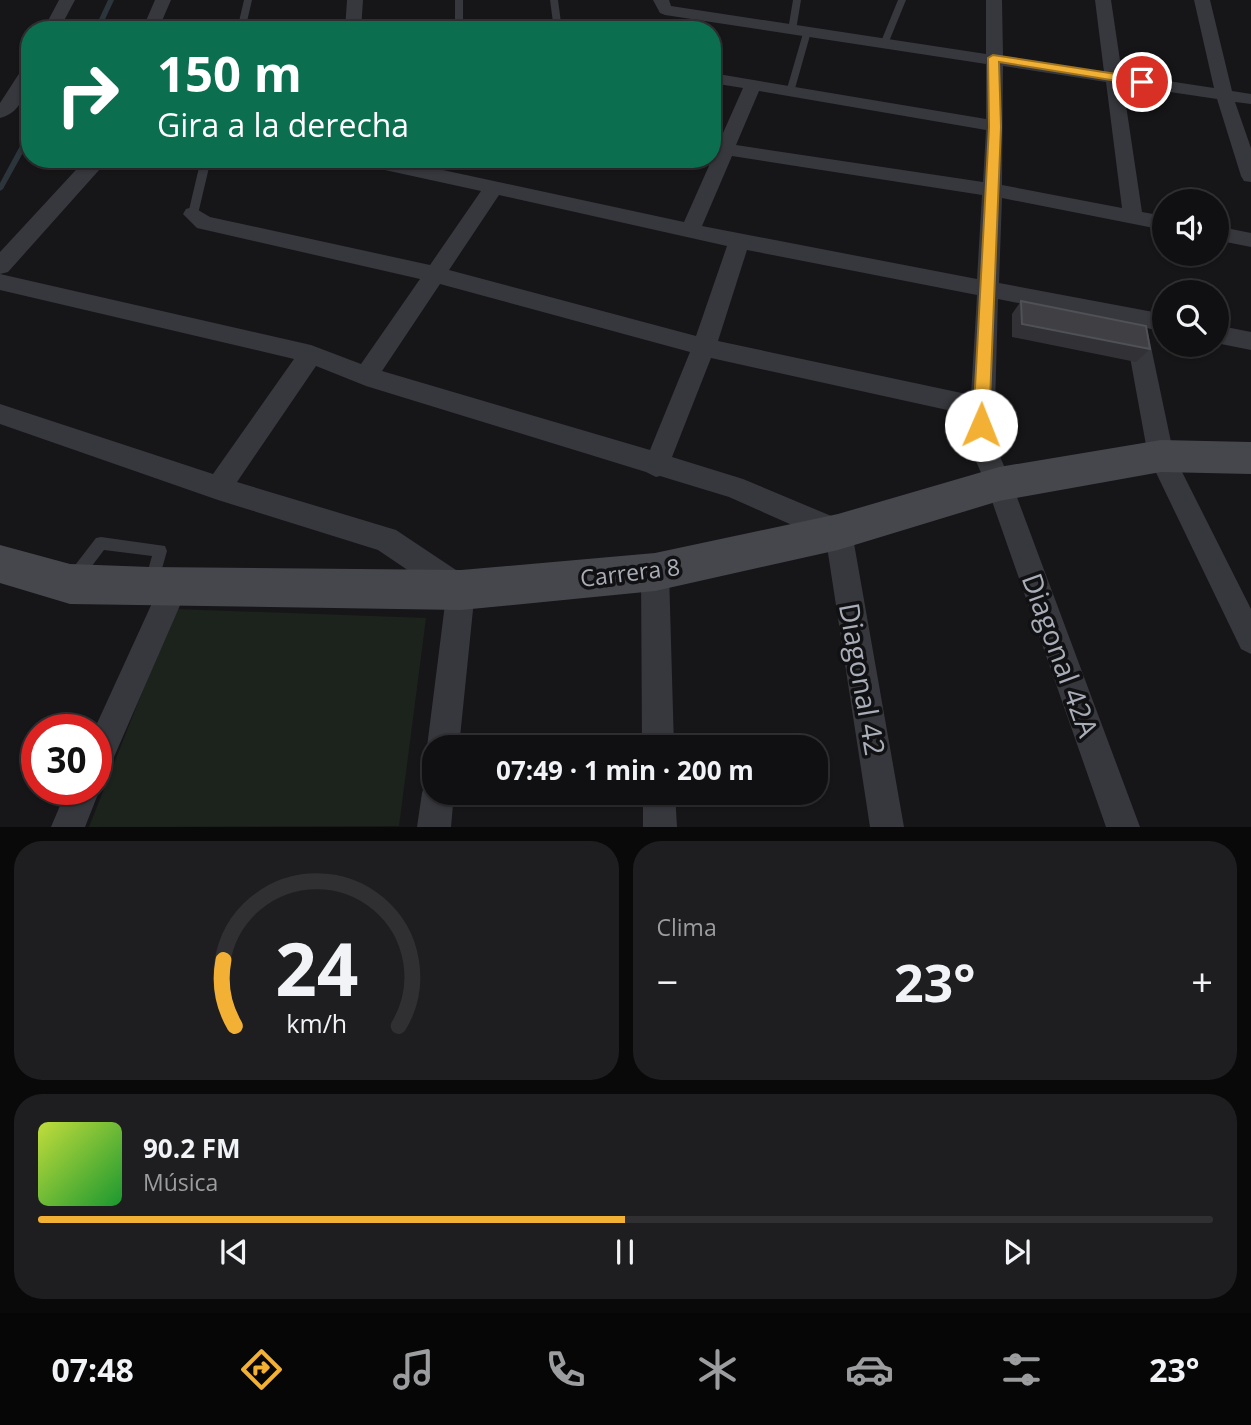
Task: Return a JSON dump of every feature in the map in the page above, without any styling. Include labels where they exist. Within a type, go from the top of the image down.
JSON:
[{"type":"street","points":[[154,21],[163,0]]},
{"type":"street","points":[[354,21],[355,0]]},
{"type":"street","points":[[661,0],[665,10],[1251,99]]},
{"type":"street","name":"Diagonal 42A","points":[[994,0],[995,127],[981,443],[999,484],[1123,827]]},
{"type":"street","points":[[1103,0],[1133,217]]},
{"type":"street","points":[[1202,0],[1224,94],[1251,176]]},
{"type":"street","points":[[55,21],[64,2]]},
{"type":"street","points":[[721,80],[995,127]]},
{"type":"street","points":[[721,144],[753,85]]},
{"type":"street","points":[[0,113],[15,99],[21,87]]},
{"type":"street","points":[[721,148],[992,190],[1152,221]]},
{"type":"street","points":[[0,266],[90,168]]},
{"type":"street","points":[[401,168],[739,241],[1152,321]]},
{"type":"street","points":[[690,231],[712,168]]},
{"type":"street","points":[[366,376],[493,189]]},
{"type":"street","points":[[193,214],[204,223],[433,274],[704,347],[981,407]]},
{"type":"street","points":[[1229,236],[1251,240]]},
{"type":"street","points":[[656,466],[704,347],[739,241]]},
{"type":"street","points":[[0,282],[311,355],[366,376],[734,488],[838,532]]},
{"type":"street","points":[[1134,317],[1161,456],[1251,639]]},
{"type":"street","points":[[1229,337],[1251,341]]},
{"type":"street","points":[[218,488],[311,355]]},
{"type":"street","points":[[0,414],[218,488],[386,539],[461,590],[444,735]]},
{"type":"street","name":"Carrera 8","points":[[0,564],[70,584],[461,590],[655,572],[838,532],[999,484],[1161,456],[1251,458]]},
{"type":"street","name":"Diagonal 42","points":[[838,532],[887,827]]},
{"type":"street","points":[[655,572],[658,735]]},
{"type":"street","points":[[112,720],[162,587]]},
{"type":"street","points":[[68,827],[77,805]]},
{"type":"street","points":[[434,827],[437,805]]},
{"type":"street","points":[[659,805],[660,827]]},
{"type":"lane","points":[[242,21],[248,0]]},
{"type":"lane","points":[[459,0],[459,21]]},
{"type":"lane","points":[[554,0],[557,21]]},
{"type":"lane","points":[[790,92],[799,31],[797,0]]},
{"type":"lane","points":[[884,44],[902,0]]},
{"type":"lane","points":[[193,214],[204,168]]},
{"type":"shaded area","points":[[175,609],[426,618],[399,826],[89,827],[98,805],[112,805],[112,769]]},
{"type":"building","points":[[1021,301],[1146,326],[1150,349],[1022,324]]},
{"type":"waterway","points":[[101,21],[111,0]]},
{"type":"waterway","points":[[0,189],[21,150]]},
{"type":"route","points":[[981,425],[995,127],[993,58],[1142,82]]}]
